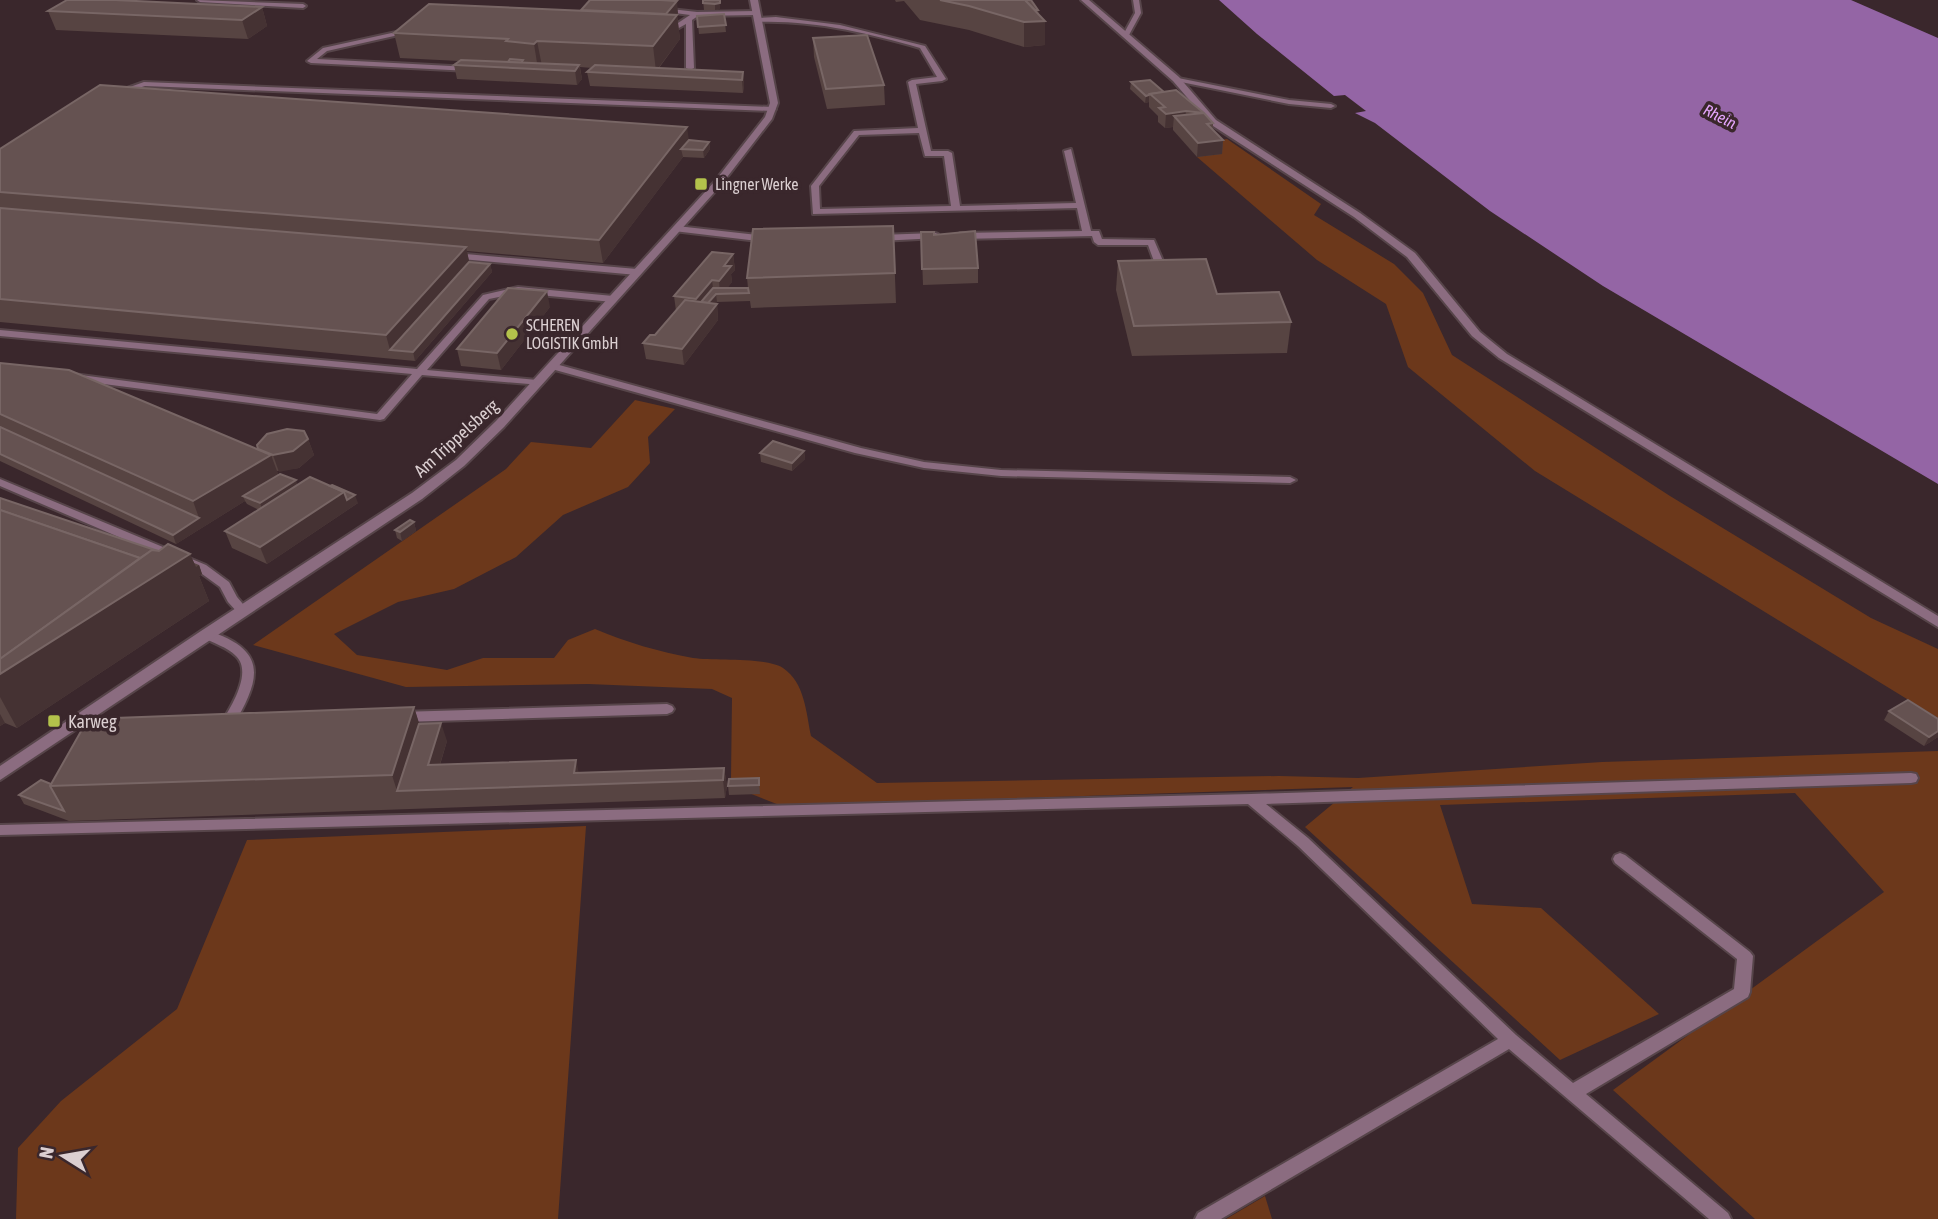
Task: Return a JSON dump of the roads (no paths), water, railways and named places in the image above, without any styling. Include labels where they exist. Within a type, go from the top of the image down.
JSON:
[{"type":"street","points":[[1089,2],[1176,79],[1213,122],[1357,215],[1411,255],[1476,334],[1503,356],[1938,622]]},
{"type":"street","points":[[756,11],[774,103],[772,109]]},
{"type":"street","name":"Am Trippelsberg","points":[[0,774],[242,610],[417,496],[460,463],[677,229],[736,162],[772,109]]},
{"type":"lane","points":[[200,0],[303,6]]},
{"type":"lane","points":[[1126,35],[1139,13],[1136,0]]},
{"type":"lane","points":[[653,10],[697,14],[756,11],[888,37],[923,47],[942,79],[912,82],[928,154],[948,153],[956,208]]},
{"type":"lane","points":[[659,35],[669,32],[678,23],[697,14]]},
{"type":"lane","points":[[689,19],[690,68]]},
{"type":"lane","points":[[421,28],[325,49],[311,61],[478,69]]},
{"type":"lane","points":[[1176,79],[1289,102],[1331,106]]},
{"type":"lane","points":[[107,97],[144,84],[772,109]]},
{"type":"lane","points":[[924,130],[857,133],[814,186],[816,212],[1081,205]]},
{"type":"lane","points":[[1068,151],[1087,233]]},
{"type":"lane","points":[[677,229],[783,240]]},
{"type":"lane","points":[[864,238],[1096,233],[1098,242],[1151,242],[1168,284]]},
{"type":"lane","points":[[442,255],[637,272]]},
{"type":"lane","points":[[62,375],[380,417],[486,297],[519,290],[613,299]]},
{"type":"lane","points":[[0,333],[537,383]]},
{"type":"lane","points":[[552,366],[859,452],[924,465],[1001,473],[1290,480]]},
{"type":"lane","points":[[0,482],[202,568],[225,585],[242,610]]},
{"type":"lane","points":[[206,634],[241,653],[247,661],[246,692],[228,723]]},
{"type":"lane","points":[[379,718],[667,709]]},
{"type":"lane","points":[[0,830],[1251,799],[1911,778]]},
{"type":"lane","points":[[1251,799],[1303,842],[1510,1040],[1722,1219]]},
{"type":"lane","points":[[1572,1093],[1742,992],[1745,956],[1620,859]]},
{"type":"lane","points":[[1204,1219],[1510,1040]]},
{"type":"water","name":"Rhein","points":[[1219,0],[1851,0],[1938,38],[1938,484],[1603,286],[1490,211],[1375,123],[1355,113],[1366,111],[1345,95],[1334,96]]},
{"type":"place","name":"Lingner Werke","points":[[701,184]]},
{"type":"place","name":"SCHEREN LOGISTIK GmbH","points":[[512,334]]},
{"type":"place","name":"Karweg","points":[[54,721]]}]
